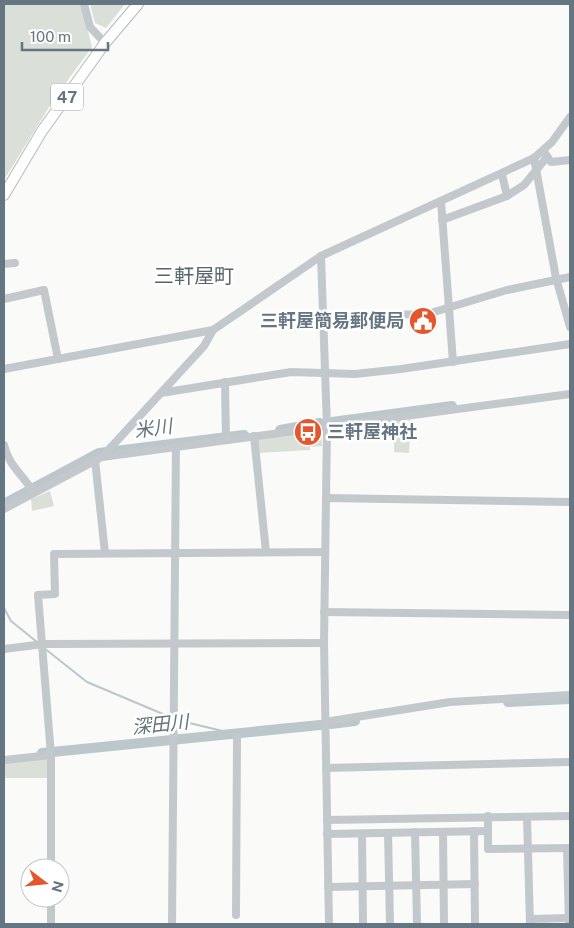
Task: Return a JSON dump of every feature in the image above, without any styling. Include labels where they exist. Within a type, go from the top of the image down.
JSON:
[{"type":"main road","name":"47","points":[[4,195],[42,131],[105,43],[138,4]]},
{"type":"street","points":[[84,4],[90,27],[105,43]]},
{"type":"street","points":[[442,220],[507,196],[524,185],[536,172],[545,154],[570,117]]},
{"type":"street","points":[[4,369],[213,330],[321,256],[545,154]]},
{"type":"street","points":[[545,154],[551,162],[570,160]]},
{"type":"street","points":[[534,158],[556,278],[570,328]]},
{"type":"street","points":[[502,174],[507,196]]},
{"type":"street","points":[[441,201],[453,362]]},
{"type":"street","points":[[321,256],[326,374],[324,643],[329,924]]},
{"type":"street","points":[[4,264],[15,263]]},
{"type":"street","points":[[324,323],[389,314],[424,315],[507,290],[556,278],[570,277]]},
{"type":"street","points":[[4,299],[44,290],[58,359]]},
{"type":"street","points":[[105,553],[98,459],[210,340],[213,330]]},
{"type":"street","points":[[161,393],[291,372],[354,374],[453,362],[570,344]]},
{"type":"street","points":[[225,382],[226,440]]},
{"type":"street","points":[[4,509],[98,459],[176,446],[570,394]]},
{"type":"street","points":[[254,436],[266,552]]},
{"type":"street","points":[[4,445],[6,455],[33,492]]},
{"type":"street","points":[[172,924],[176,446]]},
{"type":"street","points":[[326,498],[570,502]]},
{"type":"street","points":[[51,858],[51,755],[44,644],[38,595],[55,594],[54,554],[325,552]]},
{"type":"street","points":[[324,612],[570,614]]},
{"type":"street","points":[[4,649],[44,644],[324,643]]},
{"type":"street","points":[[325,722],[450,702],[570,695]]},
{"type":"street","points":[[236,915],[237,737]]},
{"type":"street","points":[[4,760],[51,755]]},
{"type":"street","points":[[326,768],[570,762]]},
{"type":"street","points":[[488,816],[488,849],[527,848],[569,848],[569,920],[530,922],[527,848],[527,817]]},
{"type":"street","points":[[327,820],[570,816]]},
{"type":"street","points":[[474,831],[476,924]]},
{"type":"street","points":[[327,834],[488,831]]},
{"type":"street","points":[[415,832],[417,924]]},
{"type":"street","points":[[443,832],[444,924]]},
{"type":"street","points":[[388,833],[390,924]]},
{"type":"street","points":[[362,834],[363,924]]},
{"type":"street","points":[[328,887],[475,884]]},
{"type":"street","points":[[50,924],[51,908]]},
{"type":"shaded area","points":[[4,4],[81,4],[92,47],[54,99],[4,180]]},
{"type":"shaded area","points":[[90,4],[125,4],[106,28],[95,23]]},
{"type":"shaded area","points":[[411,417],[409,453],[394,452],[394,420],[404,419],[404,425],[408,425],[409,418]]},
{"type":"shaded area","points":[[321,431],[322,446],[310,447],[310,450],[258,453],[257,439]]},
{"type":"shaded area","points":[[50,491],[54,506],[32,511],[31,499]]},
{"type":"shaded area","points":[[49,758],[48,778],[4,778],[4,761]]},
{"type":"waterway","name":"米川","points":[[332,422],[452,406]]},
{"type":"waterway","name":"米川","points":[[280,430],[320,423]]},
{"type":"waterway","name":"米川","points":[[4,504],[99,453],[244,435]]},
{"type":"waterway","points":[[4,608],[11,621],[37,642]]},
{"type":"waterway","points":[[44,648],[87,682],[170,717]]},
{"type":"waterway","name":"深田川","points":[[508,702],[570,699]]},
{"type":"waterway","points":[[177,720],[235,734]]},
{"type":"waterway","name":"深田川","points":[[331,724],[355,721]]},
{"type":"waterway","name":"深田川","points":[[42,753],[320,725]]},
{"type":"place","name":"三軒屋簡易郵便局","points":[[423,321]]},
{"type":"place","name":"三軒屋神社","points":[[308,432]]},
{"type":"district","name":"三軒屋町","points":[[194,276]]}]
